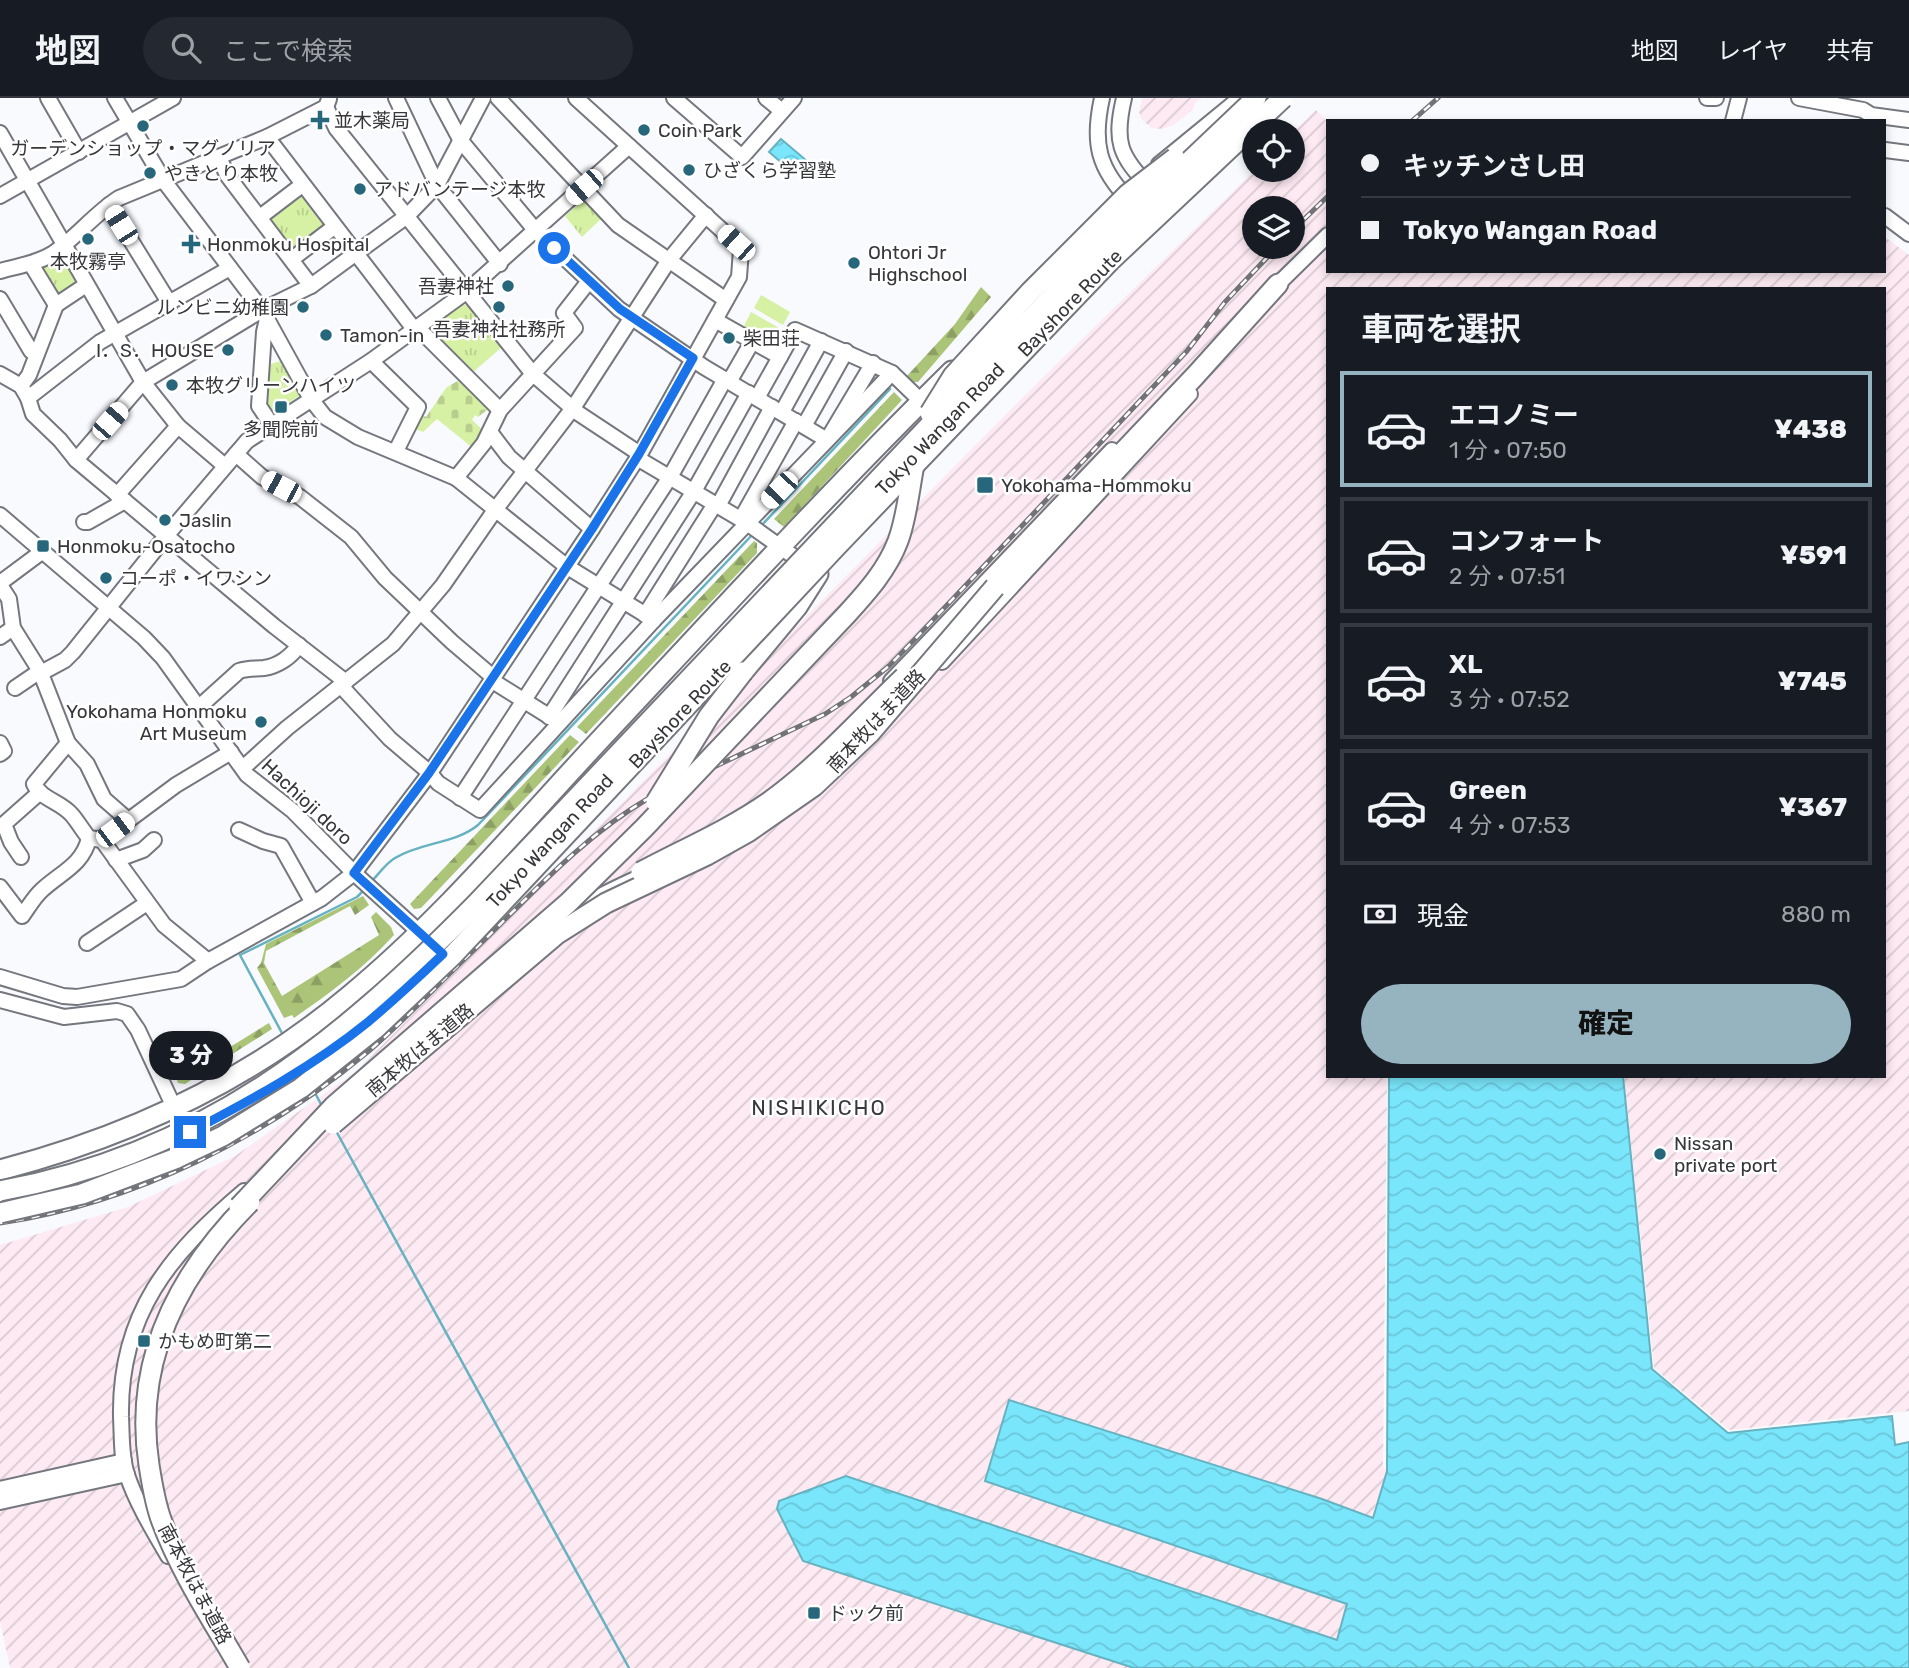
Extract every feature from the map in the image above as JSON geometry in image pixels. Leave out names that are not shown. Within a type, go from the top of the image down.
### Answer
[{"type":"highway","name":"Tokyo Wangan Road","points":[[0,1170],[71,1150],[144,1122],[238,1075],[311,1027],[358,989],[420,932],[921,401],[1143,180],[1244,98]]},
{"type":"highway","name":"Bayshore Route","points":[[0,1191],[72,1174],[121,1158],[178,1134],[251,1095],[288,1071],[362,1013],[476,904],[1095,251],[1255,98]]},
{"type":"highway","points":[[239,1207],[304,1135],[348,1093],[568,903],[644,828],[847,614],[876,581],[893,553],[904,524],[921,435],[935,404],[953,376],[1030,292],[1128,194],[1255,98]]},
{"type":"highway","name":"Tokyo Wangan Road","points":[[0,1204],[62,1187],[123,1164],[186,1133],[252,1099],[334,1047],[366,1023],[443,954],[808,566],[1144,215],[1198,164],[1285,98]]},
{"type":"highway","name":"Bayshore Route","points":[[0,1211],[82,1194],[177,1158],[262,1113],[337,1061],[404,1003],[453,955],[836,547],[1110,261],[1285,98]]},
{"type":"highway","name":"南本牧はま道路","points":[[237,1668],[179,1568],[157,1520],[145,1465],[142,1420],[147,1369],[168,1307],[191,1265],[239,1207],[333,1119],[571,917],[633,876],[747,816],[804,775],[995,587],[1139,437],[1278,284]]},
{"type":"highway","points":[[452,1023],[563,910],[630,836],[657,800],[714,709],[797,607],[836,547]]},
{"type":"highway","name":"南本牧はま道路","points":[[237,1668],[173,1548],[157,1507],[147,1456],[145,1420],[151,1370],[159,1339],[186,1281],[208,1249],[242,1209],[316,1138],[533,953],[606,903],[725,845],[794,802],[870,733],[995,587]]},
{"type":"street","points":[[48,98],[79,152]]},
{"type":"street","points":[[115,98],[164,181],[265,314],[311,399],[325,417],[358,437],[456,478],[566,566],[650,617]]},
{"type":"street","points":[[0,196],[173,98]]},
{"type":"street","points":[[396,98],[437,185],[500,264]]},
{"type":"street","points":[[438,98],[461,141],[536,232],[589,281],[632,318],[727,381],[827,440]]},
{"type":"street","points":[[76,460],[143,382],[311,286],[407,216],[437,185],[483,98]]},
{"type":"street","points":[[498,98],[618,225],[726,300]]},
{"type":"street","points":[[0,977],[63,996],[77,997],[173,981],[189,975],[208,961],[313,903],[363,881],[429,773],[638,456],[739,277],[741,250],[736,243],[576,98]]},
{"type":"street","points":[[674,98],[743,157],[794,98]]},
{"type":"street","points":[[766,98],[782,111]]},
{"type":"street","points":[[1102,98],[1096,128],[1099,154],[1113,182],[1144,215]]},
{"type":"street","points":[[1124,98],[1120,114],[1119,142],[1124,155],[1161,198]]},
{"type":"street","points":[[1707,98],[1716,98]]},
{"type":"street","points":[[1734,119],[1739,98]]},
{"type":"street","points":[[1799,98],[1862,109],[1871,115],[1909,120]]},
{"type":"street","points":[[0,271],[31,264],[50,255],[118,198],[267,137],[328,103],[336,128],[533,374],[573,408],[638,456],[744,521],[808,566]]},
{"type":"street","points":[[0,133],[143,382],[178,425],[225,466]]},
{"type":"street","points":[[267,137],[334,228],[416,328],[500,410]]},
{"type":"street","points":[[15,688],[65,660],[247,441],[370,362],[466,292],[629,146]]},
{"type":"street","points":[[1886,150],[1909,153]]},
{"type":"street","points":[[219,157],[227,175],[311,286]]},
{"type":"street","points":[[260,217],[302,185]]},
{"type":"street","points":[[109,205],[170,304]]},
{"type":"street","points":[[243,768],[287,728],[393,644],[443,585],[495,510],[573,408],[669,260],[706,215]]},
{"type":"street","points":[[1886,217],[1909,234]]},
{"type":"street","points":[[292,259],[334,228]]},
{"type":"street","name":"南本牧はま道路","points":[[1278,284],[1326,237]]},
{"type":"street","points":[[31,264],[56,305]]},
{"type":"street","points":[[24,392],[100,342],[230,268]]},
{"type":"street","points":[[456,478],[490,432],[500,410],[575,328],[564,313],[589,281]]},
{"type":"street","points":[[229,1668],[148,1520],[125,1468],[121,1402],[131,1339],[142,1310],[174,1258],[196,1235],[583,904],[602,893],[779,818],[811,795],[859,750],[1157,432],[1218,361],[1278,284]]},
{"type":"street","points":[[755,826],[969,597],[1190,370],[1278,284]]},
{"type":"street","points":[[24,392],[56,305],[86,285]]},
{"type":"street","points":[[0,299],[31,351],[36,354]]},
{"type":"street","points":[[265,314],[259,406],[271,424]]},
{"type":"street","points":[[715,320],[780,357]]},
{"type":"street","points":[[554,720],[622,601],[796,330],[892,373],[921,401]]},
{"type":"street","points":[[650,617],[821,341]]},
{"type":"street","points":[[460,798],[599,588],[752,342]]},
{"type":"street","points":[[744,521],[846,351]]},
{"type":"street","points":[[370,362],[418,407],[396,451]]},
{"type":"street","points":[[827,440],[873,363]]},
{"type":"street","points":[[0,374],[24,392],[33,414],[76,460],[343,684],[390,738],[438,783],[480,810],[554,720],[650,617],[892,373]]},
{"type":"street","points":[[84,522],[88,522],[121,498],[178,425]]},
{"type":"street","points":[[490,432],[509,457],[592,529]]},
{"type":"street","points":[[236,454],[262,477],[300,496],[351,537],[385,578],[492,679],[554,720]]},
{"type":"street","name":"Hachioji doro","points":[[0,515],[155,649],[247,775],[293,811],[363,881],[443,954]]},
{"type":"street","points":[[43,551],[0,586],[9,599],[13,628],[40,672],[68,743],[87,764],[104,799],[128,820]]},
{"type":"street","points":[[0,637],[13,628]]},
{"type":"street","points":[[198,708],[239,671],[246,668],[266,668],[278,663],[289,657],[299,645]]},
{"type":"street","points":[[68,743],[34,784],[39,793],[54,800],[73,815],[116,860],[164,925],[208,961]]},
{"type":"street","points":[[0,887],[22,916],[41,890],[67,873],[95,839],[231,752]]},
{"type":"street","points":[[21,857],[2,822],[39,793]]},
{"type":"street","points":[[239,830],[281,846],[313,903]]},
{"type":"street","points":[[116,860],[143,850],[154,840]]},
{"type":"street","points":[[87,943],[147,903]]},
{"type":"street","points":[[0,1000],[64,1017],[117,1011],[124,1013],[138,1030],[186,1133]]},
{"type":"street","points":[[0,1211],[62,1187]]},
{"type":"street","points":[[0,1489],[125,1468]]},
{"type":"street","points":[[0,1502],[125,1468]]},
{"type":"shaded area","points":[[1142,98],[1202,98],[1195,103],[1193,110],[1173,125],[1162,129],[1152,128],[1142,120],[1139,112]]},
{"type":"shaded area","points":[[1316,110],[1326,120],[1326,273],[1886,273],[1886,238],[1909,255],[1909,1411],[1729,1430],[1654,1368],[1624,1078],[1886,1078],[1886,287],[1326,287],[1326,1078],[1387,1078],[1383,1467],[1387,1471],[1343,1602],[1348,1604],[1337,1640],[1312,1668],[10,1668],[0,1621],[0,1245],[128,1207],[235,1156],[357,1071],[1023,397],[1243,182],[1305,182],[1305,121]]},
{"type":"green space","points":[[302,190],[329,224],[294,252],[265,217]]},
{"type":"green space","points":[[586,197],[604,216],[582,237],[565,216]]},
{"type":"green space","points":[[64,250],[83,284],[56,301],[35,265]]},
{"type":"green space","points":[[981,287],[991,297],[918,382],[910,382],[906,377],[955,324]]},
{"type":"green space","points":[[761,295],[790,312],[783,325],[754,308]]},
{"type":"green space","points":[[462,304],[470,306],[502,347],[471,374],[428,329]]},
{"type":"green space","points":[[751,312],[781,329],[773,342],[744,326]]},
{"type":"green space","points":[[285,360],[304,393],[271,414],[262,401],[263,366]]},
{"type":"green space","points":[[462,378],[495,410],[492,415],[487,410],[478,417],[475,415],[472,420],[486,433],[474,449],[437,419],[423,432],[413,428],[420,414],[426,417],[446,388]]},
{"type":"green space","points":[[894,392],[902,400],[784,527],[774,519]]},
{"type":"green space","points":[[754,541],[757,543],[757,553],[586,734],[577,727]]},
{"type":"green space","points":[[570,735],[579,742],[421,908],[414,909],[410,904]]},
{"type":"green space","points":[[363,896],[369,905],[355,915],[350,906],[266,951],[264,963],[282,996],[379,935],[371,917],[376,912],[391,927],[394,935],[334,989],[294,1018],[292,1015],[284,1018],[257,968],[266,944]]},
{"type":"green space","points":[[269,1023],[272,1029],[185,1084],[178,1083],[177,1080]]},
{"type":"water","points":[[781,139],[807,161],[795,174],[769,152]]},
{"type":"water","points":[[1389,1078],[1623,1078],[1652,1369],[1728,1433],[1892,1416],[1895,1445],[1909,1442],[1909,1668],[1134,1668],[803,1561],[777,1509],[779,1501],[846,1476],[1337,1640],[1347,1604],[985,1481],[1009,1400],[1322,1499],[1373,1518],[1387,1471]]},
{"type":"waterway","points":[[760,527],[890,389]]},
{"type":"waterway","points":[[371,882],[395,858],[459,836],[478,825],[753,534]]},
{"type":"waterway","points":[[283,1035],[240,955],[357,897],[364,890]]},
{"type":"waterway","points":[[313,1089],[323,1108]]},
{"type":"waterway","points":[[335,1129],[629,1668]]},
{"type":"railway","points":[[1414,119],[1438,98]]},
{"type":"railway","points":[[1305,218],[1326,198]]},
{"type":"railway","points":[[0,1223],[100,1200],[149,1182],[197,1162],[287,1111],[370,1050],[557,869],[624,814],[649,798],[825,714],[851,697],[889,666],[915,639],[1187,351],[1225,302],[1266,259]]},
{"type":"place","name":"並木薬局","points":[[320,120]]},
{"type":"place","name":"ガーデンショップ・マグノリア","points":[[143,126]]},
{"type":"place","name":"Coin Park","points":[[644,130]]},
{"type":"place","name":"ひざくら学習塾","points":[[689,170]]},
{"type":"place","name":"やきとり本牧","points":[[150,173]]},
{"type":"place","name":"アドバンテージ本牧","points":[[360,189]]},
{"type":"place","name":"本牧霧亭","points":[[88,239]]},
{"type":"place","name":"Honmoku Hospital","points":[[191,244]]},
{"type":"place","name":"Ohtori Jr Highschool","points":[[854,263]]},
{"type":"place","name":"吾妻神社","points":[[508,286]]},
{"type":"place","name":"ルンビニ幼稚園","points":[[303,307]]},
{"type":"place","name":"吾妻神社社務所","points":[[499,307]]},
{"type":"place","name":"Tamon-in","points":[[326,335]]},
{"type":"place","name":"柴田荘","points":[[729,338]]},
{"type":"place","name":"I．S．HOUSE","points":[[228,350]]},
{"type":"place","name":"本牧グリーンハイツ","points":[[172,385]]},
{"type":"place","name":"多聞院前","points":[[281,407]]},
{"type":"place","name":"Yokohama-Hommoku","points":[[985,485]]},
{"type":"place","name":"Jaslin","points":[[165,520]]},
{"type":"place","name":"Honmoku-Osatocho","points":[[43,546]]},
{"type":"place","name":"コーポ・イワシン","points":[[106,578]]},
{"type":"place","name":"Yokohama Honmoku Art Museum","points":[[261,722]]},
{"type":"place","name":"Nissan private port","points":[[1660,1154]]},
{"type":"place","name":"かもめ町第二","points":[[144,1341]]},
{"type":"place","name":"ドック前","points":[[814,1613]]},
{"type":"district","name":"NISHIKICHO","points":[[819,1107]]},
{"type":"route","points":[[190,1132],[252,1099],[334,1047],[366,1023],[443,954],[354,873],[429,773],[592,529],[639,454],[693,358],[620,309],[554,248]]}]
